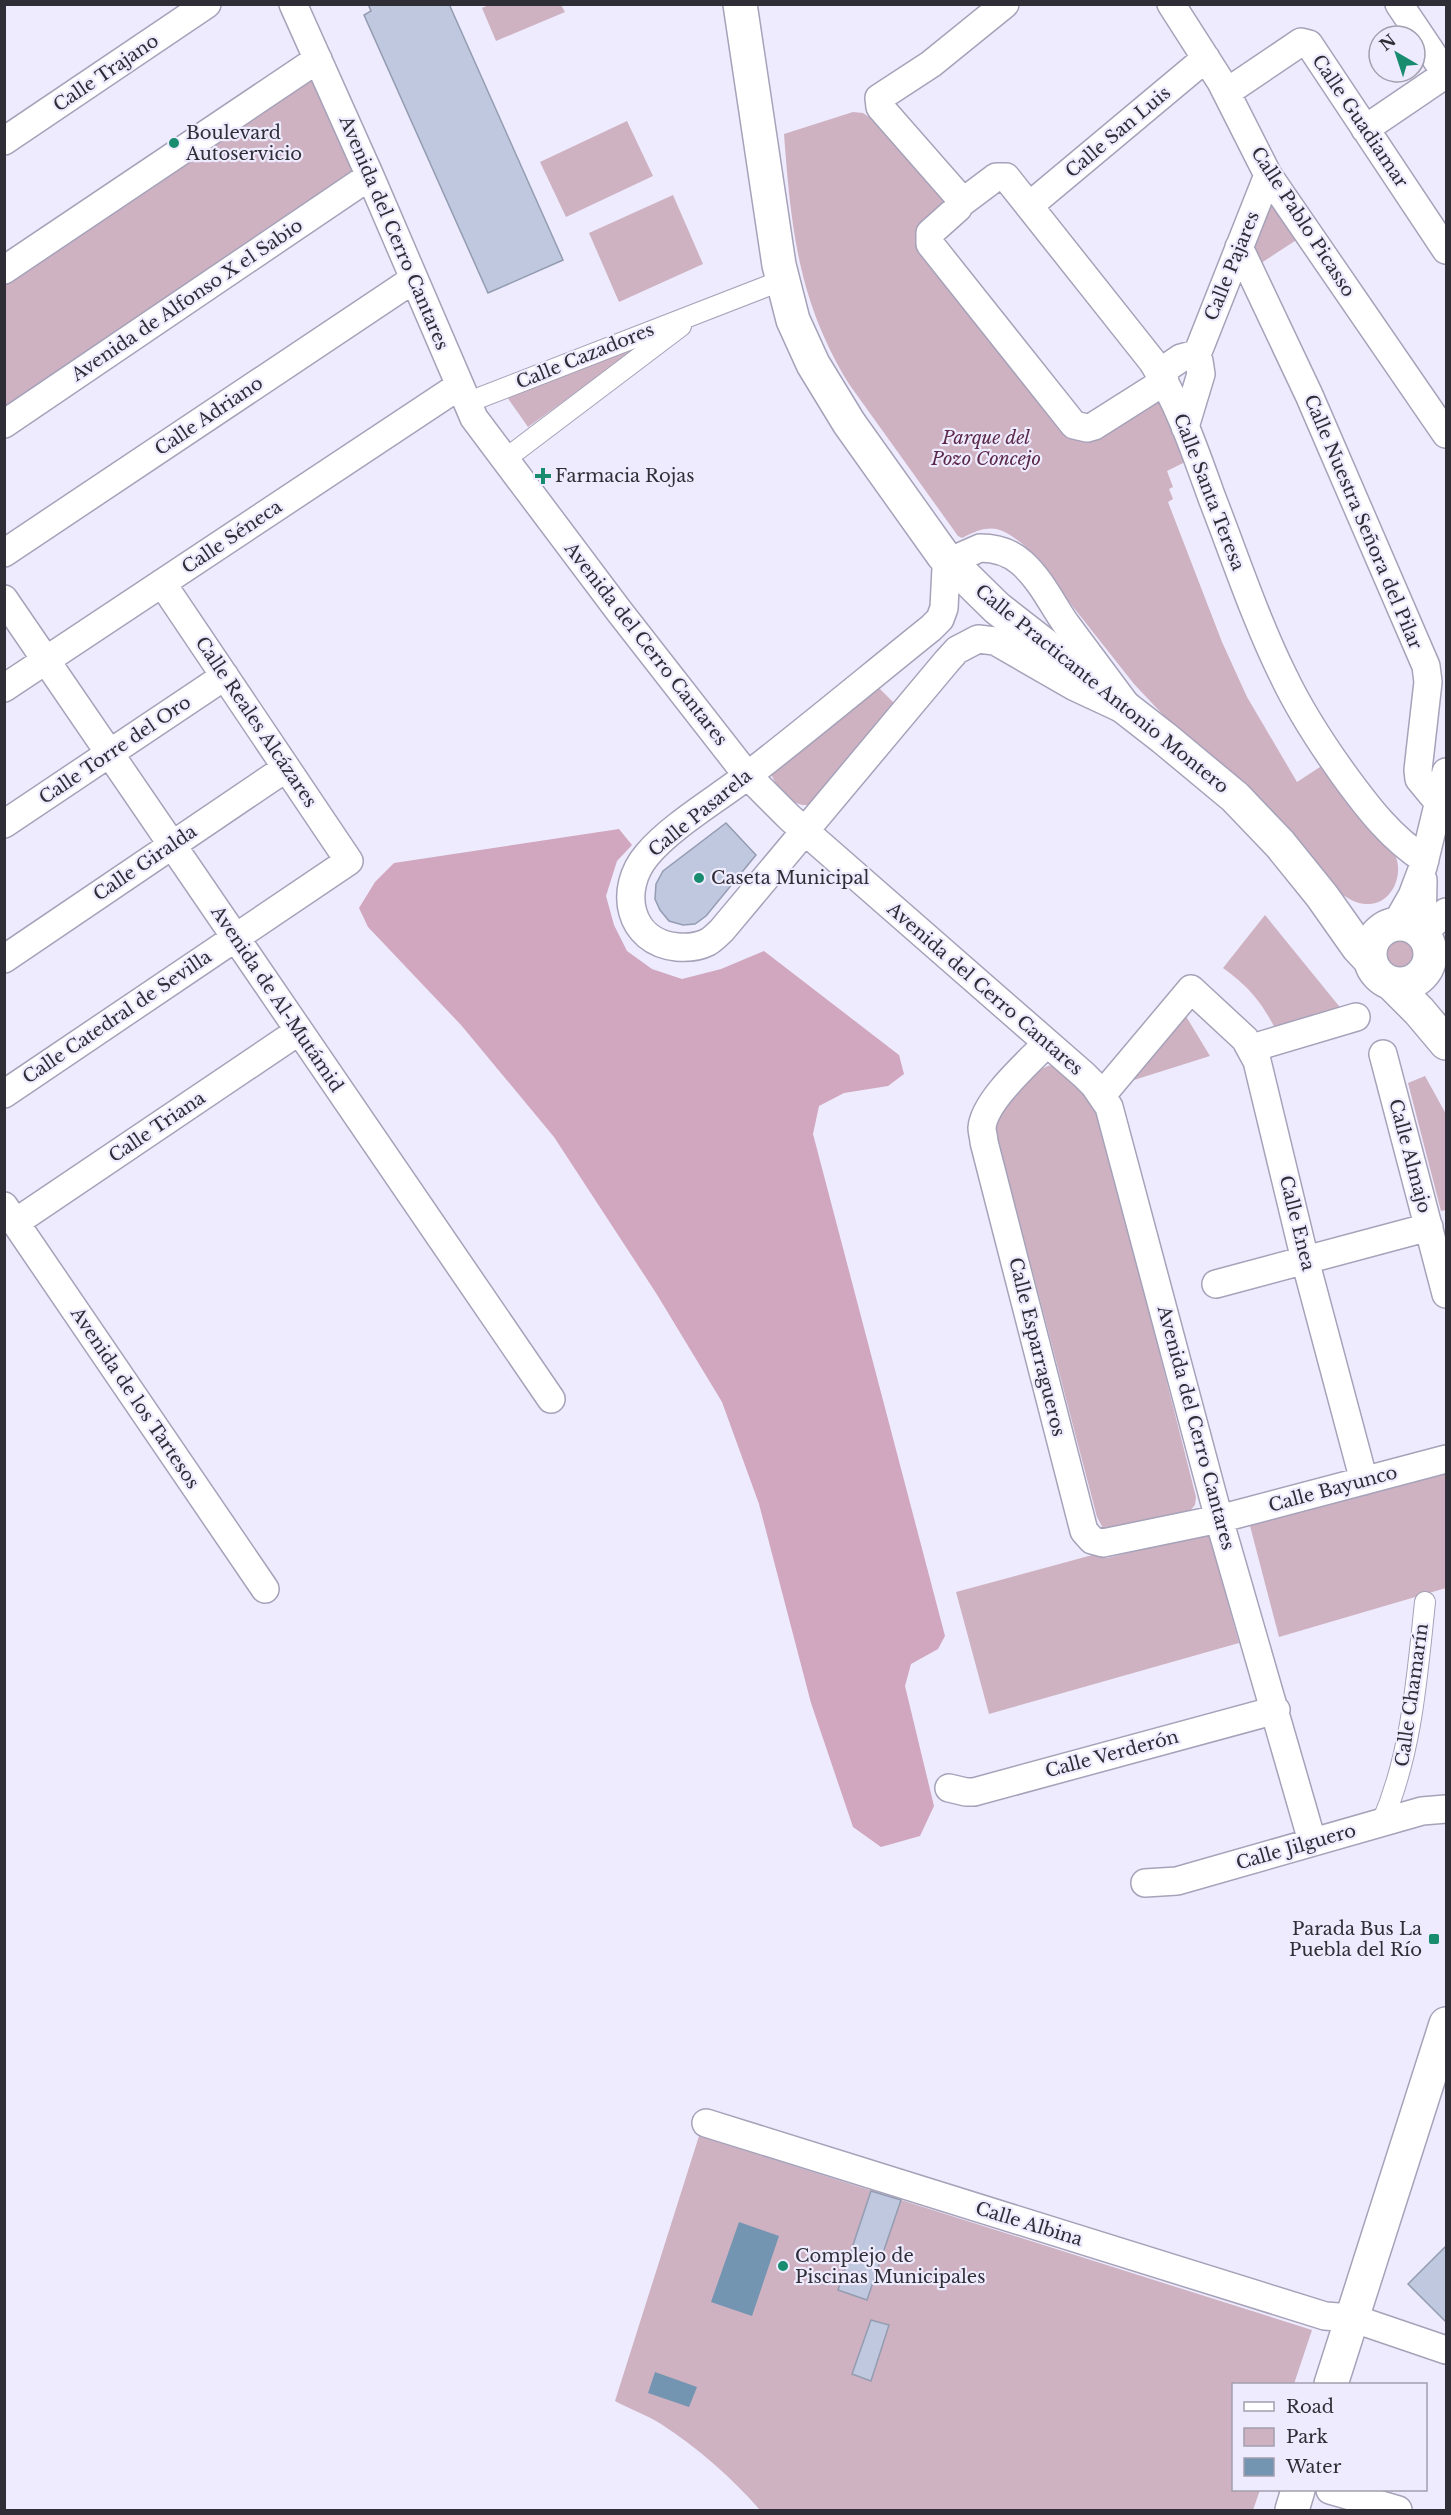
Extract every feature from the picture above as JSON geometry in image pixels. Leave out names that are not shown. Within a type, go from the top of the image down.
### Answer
[{"type":"main road","name":"Calle Practicante Antonio Montero","points":[[740,4],[783,280],[793,320],[813,364],[849,423],[914,518],[948,578],[997,608],[1211,775],[1256,817],[1322,896],[1358,947],[1446,1043]]},
{"type":"main road","name":"Calle Practicante Antonio Montero","points":[[1322,896],[1350,917],[1409,936]]},
{"type":"main road","points":[[1409,936],[1420,977],[1411,982],[1381,972],[1373,941],[1409,936]]},
{"type":"main road","points":[[1409,936],[1446,1022]]},
{"type":"main road","points":[[1332,2383],[1446,2024]]},
{"type":"main road","points":[[1292,2511],[1298,2491]]},
{"type":"street","name":"Calle Trajano","points":[[4,141],[207,4]]},
{"type":"street","name":"Avenida del Cerro Cantares","points":[[293,4],[370,176],[463,394],[481,429],[747,775],[805,831],[1095,1085],[1102,1095],[1112,1114],[1220,1519],[1312,1841]]},
{"type":"street","points":[[1005,4],[931,64],[883,93],[878,101],[883,111],[956,192],[960,204],[930,233],[930,244],[1074,425],[1087,428],[1094,426],[1162,377],[1181,358],[1192,355],[1196,357]]},
{"type":"street","name":"Calle Pablo Picasso","points":[[1171,4],[1227,92],[1268,175],[1446,434]]},
{"type":"street","points":[[1365,129],[1445,71],[1399,4]]},
{"type":"street","name":"Calle Guadiamar","points":[[1227,92],[1305,41],[1446,250]]},
{"type":"street","name":"Calle San Luis","points":[[1029,206],[1206,58]]},
{"type":"street","points":[[4,270],[318,59]]},
{"type":"street","name":"Calle Pajares","points":[[1185,427],[1202,368],[1196,357],[1268,175]]},
{"type":"street","name":"Avenida de Alfonso X el Sabio","points":[[4,424],[370,176]]},
{"type":"street","name":"Calle Santa Teresa","points":[[960,204],[999,176],[1009,181],[1162,377],[1185,427],[1272,651],[1299,706],[1326,750],[1372,813],[1424,863]]},
{"type":"street","name":"Calle Nuestra Señora del Pilar","points":[[1239,247],[1309,395],[1426,666],[1428,682],[1418,770],[1419,779],[1443,787]]},
{"type":"street","name":"Calle Adriano","points":[[4,553],[414,279]]},
{"type":"street","name":"Calle Cazadores","points":[[463,394],[783,280]]},
{"type":"street","name":"Calle Cazadores","points":[[504,460],[704,309]]},
{"type":"street","name":"Calle Séneca","points":[[4,688],[162,583],[463,394]]},
{"type":"street","points":[[948,578],[980,548],[994,548],[1008,553],[1023,563],[1133,714]]},
{"type":"street","name":"Calle Pasarela","points":[[948,578],[944,608],[940,619],[931,628],[747,775],[661,840],[636,869],[630,886],[631,904],[637,923],[649,938],[669,946],[688,948],[708,942],[737,913],[947,661],[967,643],[978,639],[995,641],[1075,687],[1133,714]]},
{"type":"street","name":"Calle Reales Alcázares","points":[[162,583],[349,861]]},
{"type":"street","name":"Avenida de Al-Mutámid","points":[[4,598],[551,1399]]},
{"type":"street","name":"Calle Torre del Oro","points":[[4,824],[225,676]]},
{"type":"street","name":"Calle Giralda","points":[[4,959],[286,768]]},
{"type":"street","points":[[1409,936],[1443,787]]},
{"type":"street","name":"Calle Catedral de Sevilla","points":[[4,1094],[234,936],[349,861]]},
{"type":"street","points":[[1409,936],[1446,912]]},
{"type":"street","name":"Calle Enea","points":[[1102,1095],[1191,989],[1252,1048],[1364,1481]]},
{"type":"street","points":[[1252,1048],[1356,1017]]},
{"type":"street","name":"Calle Triana","points":[[10,1214],[299,1031]]},
{"type":"street","name":"Calle Esparragueros","points":[[1046,1044],[996,1099],[987,1113],[982,1128],[1084,1531],[1092,1540],[1103,1543],[1220,1519]]},
{"type":"street","name":"Calle Almajo","points":[[1383,1054],[1446,1294]]},
{"type":"street","name":"Avenida de los Tartesos","points":[[10,1214],[265,1589]]},
{"type":"street","points":[[1216,1284],[1429,1227]]},
{"type":"street","name":"Calle Bayunco","points":[[1220,1519],[1446,1459]]},
{"type":"street","name":"Calle Chamarín","points":[[1382,1822],[1406,1752],[1417,1680],[1425,1602]]},
{"type":"street","name":"Calle Verderón","points":[[949,1788],[974,1792],[1276,1710]]},
{"type":"street","name":"Calle Jilguero","points":[[1145,1883],[1177,1881],[1382,1822],[1440,1810]]},
{"type":"street","name":"Calle Albina","points":[[706,2123],[1324,2316],[1352,2318],[1446,2350]]},
{"type":"street","points":[[1333,2491],[1398,2511]]},
{"type":"green space","points":[[491,4],[561,5],[565,12],[496,41],[482,8]]},
{"type":"green space","points":[[313,77],[354,173],[5,410],[5,283]]},
{"type":"green space","name":"Parque del Pozo Concejo","points":[[853,112],[863,113],[877,122],[947,201],[919,226],[1066,429],[1157,401],[1165,407],[1185,462],[1167,471],[1173,487],[1169,489],[1173,499],[1168,502],[1222,642],[1247,697],[1297,782],[1323,765],[1396,857],[1397,880],[1384,899],[1365,904],[1353,901],[1338,892],[1245,789],[1166,718],[1134,684],[1025,546],[1009,534],[995,529],[981,530],[962,538],[958,536],[849,384],[818,323],[800,263],[790,201],[784,134]]},
{"type":"green space","points":[[627,121],[653,176],[566,217],[540,162]]},
{"type":"green space","points":[[673,195],[703,264],[619,302],[589,233]]},
{"type":"green space","points":[[1270,200],[1301,237],[1255,267],[1250,251]]},
{"type":"green space","points":[[643,344],[528,427],[507,397]]},
{"type":"green space","points":[[876,685],[896,705],[814,804],[799,804],[786,797],[770,771]]},
{"type":"green space","points":[[1265,915],[1343,1011],[1275,1028],[1253,995],[1223,968]]},
{"type":"green space","points":[[1401,936],[1414,942],[1420,955],[1414,968],[1401,974],[1388,968],[1382,955],[1388,942]]},
{"type":"green space","points":[[1181,1008],[1210,1056],[1134,1080],[1130,1071]]},
{"type":"green space","points":[[1052,1065],[1065,1071],[1097,1106],[1196,1497],[1195,1505],[1189,1512],[1105,1532],[1097,1517],[996,1132],[998,1118],[1006,1103],[1037,1072]]},
{"type":"green space","points":[[1425,1076],[1446,1114],[1446,1210],[1441,1211],[1408,1083]]},
{"type":"green space","points":[[1446,1474],[1446,1588],[1279,1637],[1249,1522]]},
{"type":"green space","points":[[1209,1533],[1239,1643],[989,1714],[956,1592],[1096,1554],[1107,1558]]},
{"type":"green space","points":[[699,2136],[1312,2330],[1294,2383],[1232,2383],[1232,2491],[1260,2491],[1253,2510],[760,2510],[726,2475],[675,2433],[615,2401]]},
{"type":"shaded area","points":[[619,829],[632,845],[617,861],[606,896],[614,925],[627,951],[652,969],[682,979],[721,969],[764,951],[899,1055],[904,1074],[888,1086],[844,1093],[819,1106],[813,1134],[945,1636],[938,1649],[911,1664],[905,1686],[934,1806],[920,1836],[881,1847],[853,1827],[811,1703],[759,1504],[722,1402],[656,1293],[554,1137],[461,1025],[368,927],[359,908],[375,882],[394,863]]},
{"type":"water","points":[[739,2222],[779,2236],[752,2316],[711,2302]]},
{"type":"water","points":[[655,2372],[697,2387],[689,2407],[648,2393]]},
{"type":"building","points":[[368,4],[449,4],[563,260],[488,293],[364,15],[371,11]]},
{"type":"building","name":"Caseta Municipal","points":[[726,823],[756,855],[706,916],[695,924],[683,925],[669,921],[655,899],[656,884],[663,871]]},
{"type":"building","points":[[871,2191],[901,2200],[867,2300],[838,2290]]},
{"type":"building","points":[[1446,2246],[1446,2322],[1408,2284]]},
{"type":"building","points":[[871,2320],[889,2325],[871,2381],[852,2374]]},
{"type":"place","name":"Boulevard Autoservicio","points":[[174,143]]},
{"type":"place","name":"Farmacia Rojas","points":[[543,476]]},
{"type":"place","name":"Caseta Municipal","points":[[699,878]]},
{"type":"place","name":"Parada Bus La Puebla del Río","points":[[1434,1939]]},
{"type":"place","name":"Complejo de Piscinas Municipales","points":[[783,2266]]}]
